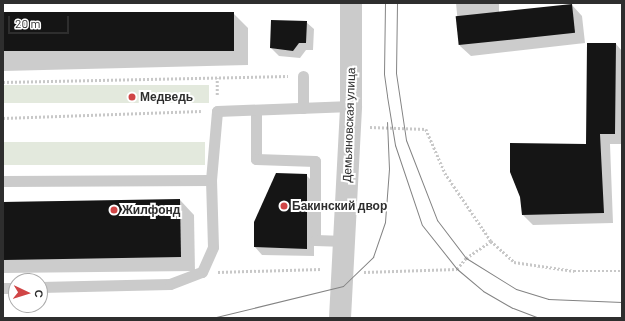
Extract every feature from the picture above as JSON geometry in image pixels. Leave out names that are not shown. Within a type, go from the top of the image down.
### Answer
[{"type":"street","name":"Демьяновская улица","points":[[340,318],[350,116],[351,3]]},
{"type":"lane","points":[[303,76],[304,108]]},
{"type":"lane","points":[[48,287],[170,284],[202,272],[213,247],[211,180],[217,111],[304,108],[350,116]]},
{"type":"lane","points":[[256,110],[256,160],[316,161],[315,240],[345,241]]},
{"type":"lane","points":[[3,181],[211,180]]},
{"type":"path","points":[[3,82],[303,76]]},
{"type":"path","points":[[3,118],[217,111],[217,78]]},
{"type":"path","points":[[350,116],[426,129],[445,173],[491,242],[514,262],[574,271],[622,271]]},
{"type":"shaded area","points":[[3,85],[209,85],[209,103],[3,103]]},
{"type":"shaded area","points":[[3,142],[205,142],[205,165],[3,165]]},
{"type":"building","points":[[572,4],[575,33],[459,45],[456,16]]},
{"type":"building","points":[[3,12],[234,12],[234,51],[3,51]]},
{"type":"building","points":[[271,20],[307,21],[306,43],[299,43],[293,51],[270,48]]},
{"type":"building","points":[[587,43],[616,43],[615,134],[600,134],[604,213],[522,215],[520,197],[510,172],[510,143],[586,144]]},
{"type":"building","name":"Бакинский двор","points":[[276,173],[307,174],[307,249],[254,247],[254,222]]},
{"type":"building","points":[[180,199],[181,257],[4,260],[3,202]]},
{"type":"tram line","points":[[385,3],[384,74],[395,145],[422,225],[457,269],[483,291],[513,308],[539,318]]},
{"type":"tram line","points":[[397,3],[396,73],[406,140],[437,220],[466,258],[516,289],[548,299],[622,302]]},
{"type":"tram line","points":[[212,318],[343,286],[373,257],[385,222],[389,169],[387,122]]},
{"type":"place","name":"Медведь","points":[[132,97]]},
{"type":"place","name":"Бакинский двор","points":[[284,206]]},
{"type":"place","name":"Жилфонд","points":[[114,210]]}]
